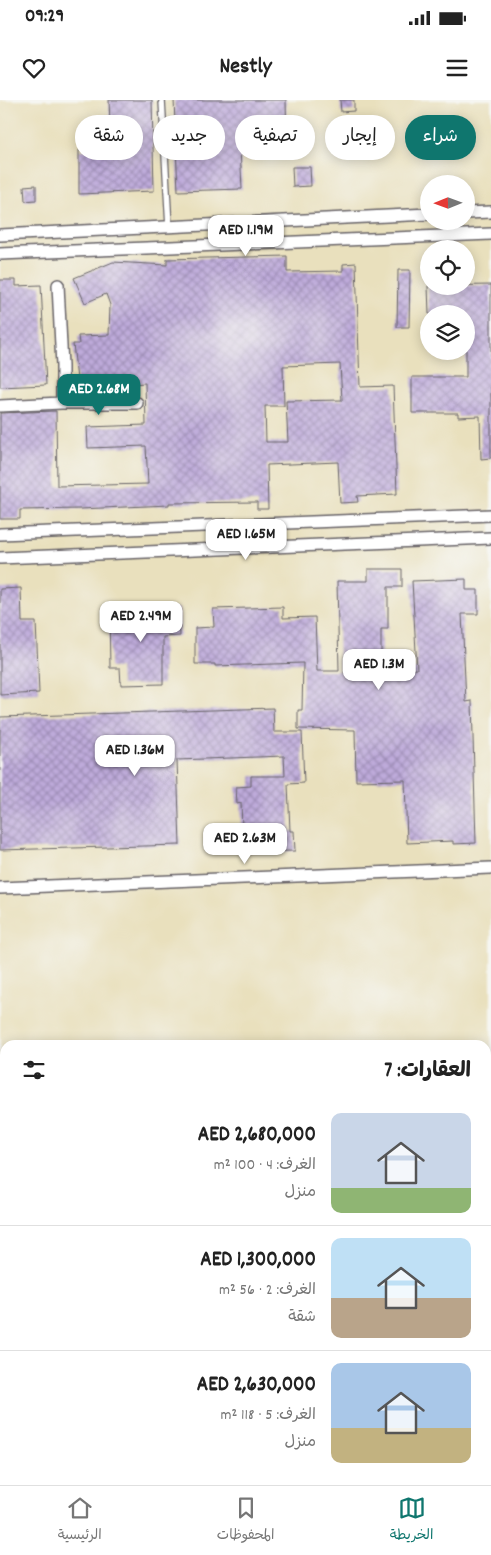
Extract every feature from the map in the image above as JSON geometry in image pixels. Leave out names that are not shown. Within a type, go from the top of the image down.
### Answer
[{"type":"street","points":[[475,213],[491,212]]},
{"type":"street","points":[[0,236],[420,214]]},
{"type":"street","points":[[0,254],[491,234]]},
{"type":"street","points":[[58,285],[62,366],[61,403]]},
{"type":"street","points":[[0,406],[61,403],[137,403]]},
{"type":"street","points":[[0,534],[491,515]]},
{"type":"street","points":[[0,558],[491,538]]},
{"type":"street","points":[[0,888],[491,868]]},
{"type":"lane","points":[[162,100],[169,227]]},
{"type":"building","points":[[109,100],[152,100],[154,191],[79,194],[79,160],[143,160],[143,115],[110,115]]},
{"type":"building","points":[[174,100],[286,100],[286,115],[235,115],[235,160],[241,160],[242,189],[178,191],[177,160],[225,160],[225,115],[175,115]]},
{"type":"building","points":[[340,100],[354,100],[354,111],[341,112]]},
{"type":"building","points":[[292,167],[310,167],[311,186],[293,187]]},
{"type":"building","points":[[36,185],[36,200],[25,201],[24,186]]},
{"type":"building","points":[[287,256],[287,272],[343,271],[343,264],[356,263],[360,387],[393,386],[397,494],[357,496],[358,502],[340,503],[338,462],[267,465],[268,509],[257,509],[257,502],[169,503],[169,505],[20,510],[20,519],[0,519],[0,413],[56,411],[57,486],[148,484],[146,446],[88,448],[87,427],[146,425],[145,383],[78,388],[73,344],[79,344],[78,336],[109,335],[110,305],[106,294],[85,303],[74,278],[113,262],[167,265],[167,259]],"holes":[[[340,364],[342,400],[286,401],[288,442],[266,442],[265,406],[284,406],[283,366]]]},
{"type":"building","points":[[398,270],[410,270],[409,327],[397,327]]},
{"type":"building","points":[[0,280],[16,280],[16,286],[41,285],[46,385],[0,387]]},
{"type":"building","points":[[475,285],[491,285],[491,458],[481,459],[480,416],[458,417],[458,413],[412,413],[412,377],[466,377],[466,360],[475,360],[475,305],[429,305],[428,295],[475,295]]},
{"type":"building","points":[[368,569],[402,569],[402,587],[388,587],[388,629],[381,629],[381,671],[417,669],[412,581],[466,579],[466,590],[478,590],[478,614],[462,614],[466,702],[472,701],[476,843],[453,844],[453,841],[407,843],[405,780],[356,781],[355,730],[298,729],[298,710],[302,710],[303,663],[215,666],[215,664],[195,664],[195,628],[214,627],[213,609],[283,607],[283,618],[315,617],[317,671],[339,671],[337,581],[368,581]]},
{"type":"building","points":[[21,588],[22,622],[36,622],[39,693],[0,695],[0,589]]},
{"type":"building","points":[[179,608],[180,636],[163,637],[163,684],[121,685],[120,668],[110,668],[109,609]]},
{"type":"building","points":[[273,708],[274,732],[302,732],[304,783],[288,784],[290,831],[294,831],[295,851],[243,852],[241,803],[237,804],[236,787],[251,786],[251,776],[285,776],[284,756],[177,760],[180,845],[0,850],[0,717]]}]
